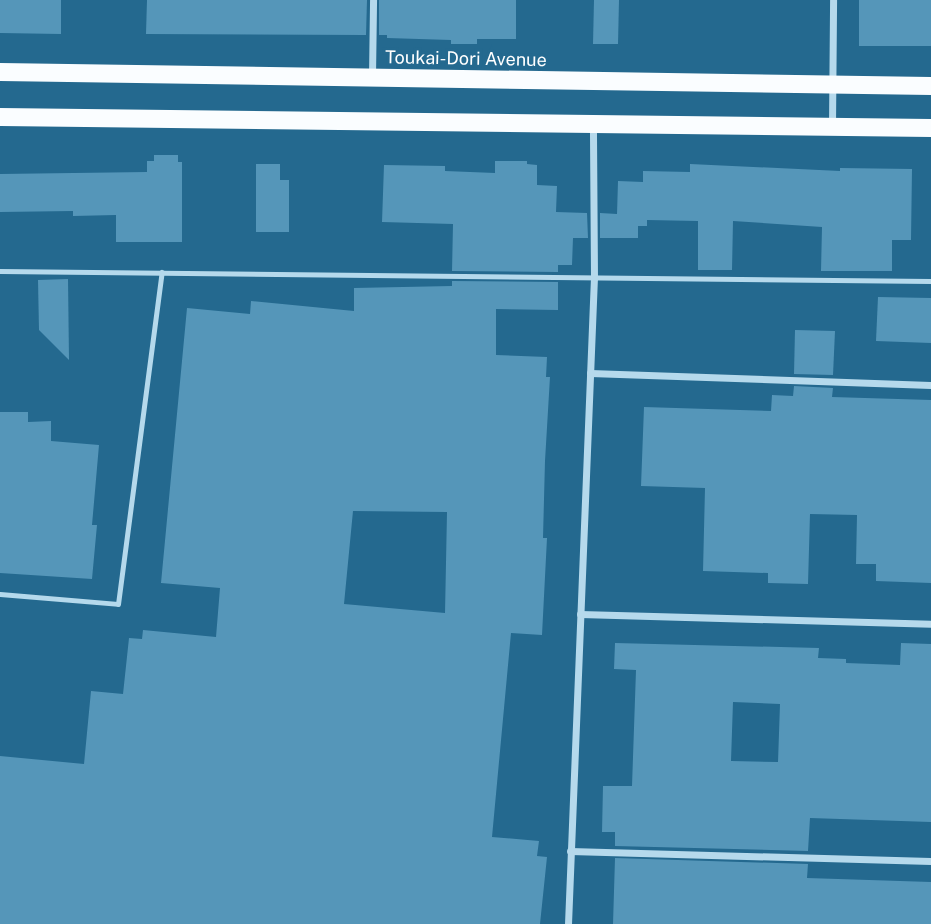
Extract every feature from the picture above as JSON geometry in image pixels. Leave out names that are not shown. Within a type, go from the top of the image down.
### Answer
[{"type":"main road","name":"Toukai-Dori Avenue","points":[[0,72],[931,86]]},
{"type":"main road","points":[[0,117],[931,128]]},
{"type":"street","points":[[372,79],[373,0]]},
{"type":"street","points":[[832,126],[833,0]]},
{"type":"street","points":[[568,924],[594,278],[593,125]]},
{"type":"street","points":[[590,373],[931,385]]},
{"type":"street","points":[[580,614],[931,624]]},
{"type":"street","points":[[570,851],[931,861]]},
{"type":"lane","points":[[0,271],[931,281]]},
{"type":"lane","points":[[0,594],[118,604],[162,272]]},
{"type":"building","points":[[0,0],[61,0],[61,34],[0,33]]},
{"type":"building","points":[[147,0],[367,0],[366,35],[146,34]]},
{"type":"building","points":[[379,0],[516,0],[516,39],[477,39],[477,44],[451,44],[451,40],[387,38],[387,35],[379,35]]},
{"type":"building","points":[[594,0],[619,0],[618,44],[593,44]]},
{"type":"building","points":[[859,0],[931,0],[931,46],[859,46]]},
{"type":"building","points":[[154,155],[178,155],[178,162],[182,162],[182,242],[116,242],[116,215],[73,216],[73,211],[0,212],[0,174],[147,172],[147,161],[154,161]]},
{"type":"building","points":[[495,161],[527,161],[527,164],[537,165],[537,185],[557,186],[556,212],[587,213],[588,238],[573,238],[572,265],[558,265],[558,272],[452,271],[453,224],[382,222],[384,165],[445,166],[445,171],[495,173]]},
{"type":"building","points":[[256,164],[280,164],[280,180],[289,180],[289,232],[256,232]]},
{"type":"building","points":[[690,164],[840,171],[840,168],[912,169],[911,240],[892,240],[892,271],[821,271],[822,227],[733,221],[732,270],[698,270],[698,221],[647,220],[647,226],[638,226],[638,238],[600,238],[600,213],[617,214],[618,181],[643,182],[643,171],[690,172]]},
{"type":"building","points":[[68,279],[69,360],[39,330],[38,280]]},
{"type":"building","points":[[452,281],[558,282],[558,310],[496,309],[496,355],[547,357],[546,377],[550,377],[545,461],[543,538],[547,538],[542,635],[511,633],[492,837],[539,841],[537,856],[547,857],[540,924],[0,924],[0,756],[84,764],[91,691],[123,694],[129,638],[142,639],[143,630],[216,637],[220,588],[161,583],[187,308],[250,314],[251,301],[354,311],[354,288],[452,286]],"holes":[[[353,511],[447,512],[445,613],[344,604]]]},
{"type":"building","points":[[878,297],[931,298],[931,343],[876,341]]},
{"type":"building","points":[[795,330],[835,331],[833,375],[794,374]]},
{"type":"building","points":[[794,386],[833,388],[832,397],[931,400],[931,583],[876,581],[876,564],[856,564],[857,515],[810,514],[808,584],[768,583],[768,573],[703,571],[705,488],[641,486],[644,407],[771,411],[772,395],[793,396]]},
{"type":"building","points":[[0,412],[28,412],[28,422],[51,421],[51,441],[99,445],[92,525],[97,525],[92,579],[0,573]]},
{"type":"building","points":[[615,643],[819,648],[818,658],[846,659],[846,663],[900,665],[901,643],[931,644],[931,822],[810,818],[808,851],[615,846],[615,832],[602,832],[603,786],[632,786],[636,670],[614,669]],"holes":[[[733,702],[780,704],[778,762],[731,761]]]},
{"type":"building","points":[[615,858],[808,864],[807,878],[931,882],[931,924],[613,924]]}]
